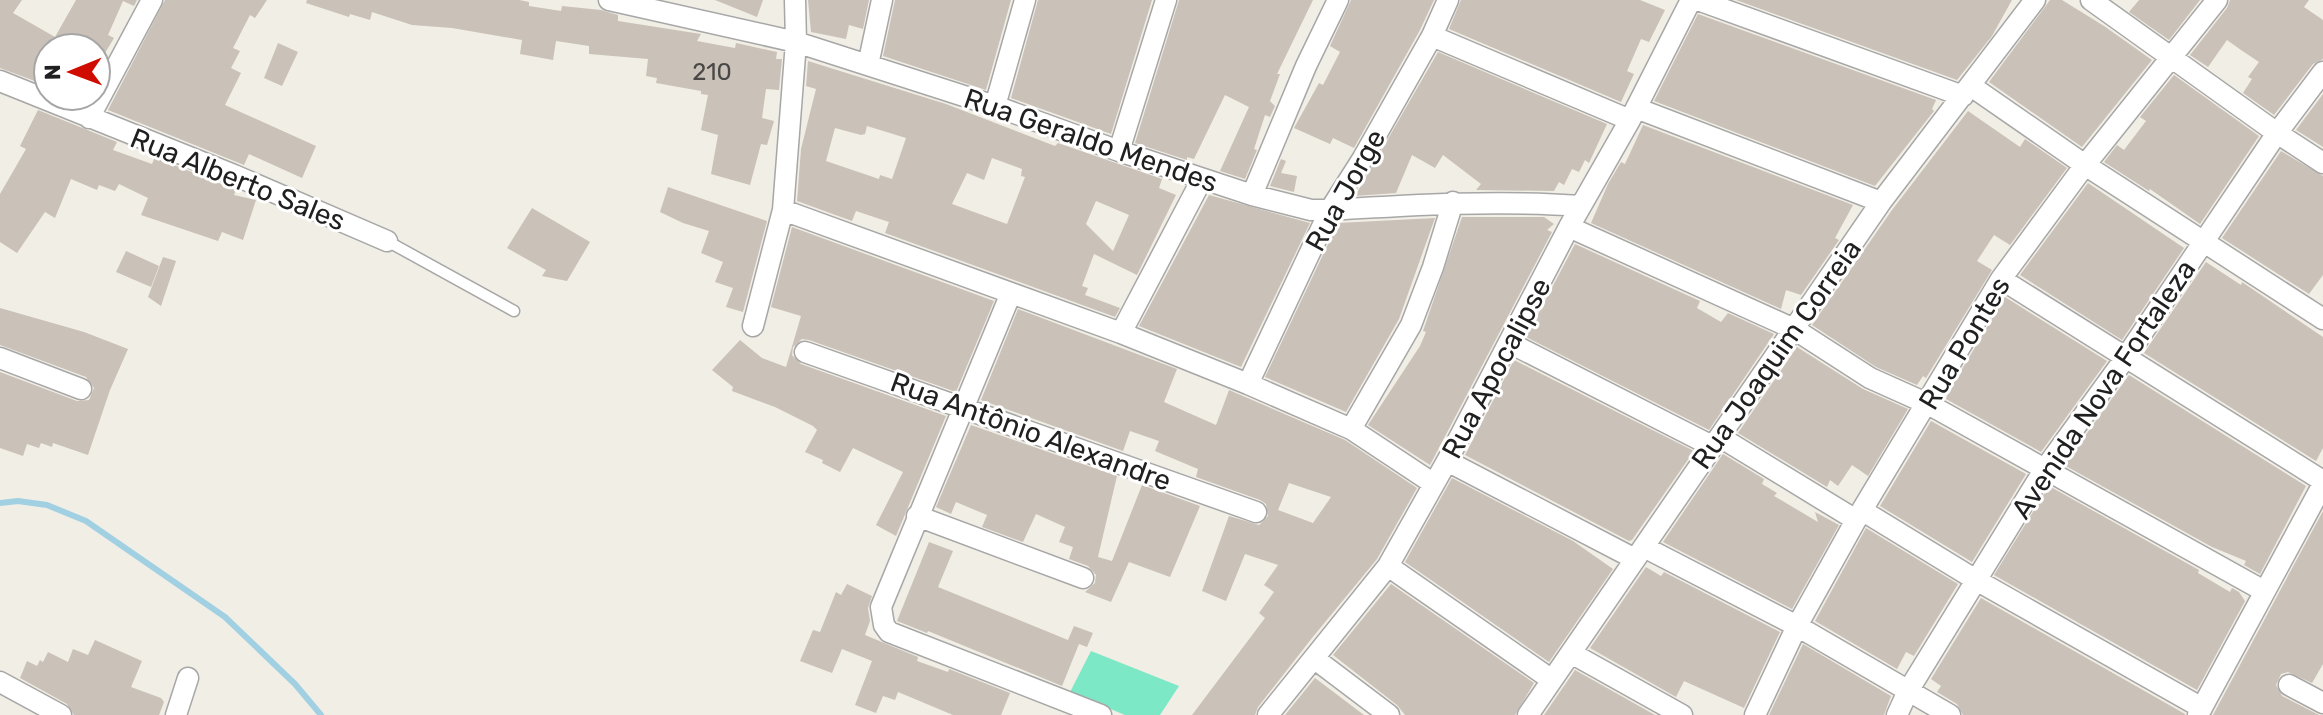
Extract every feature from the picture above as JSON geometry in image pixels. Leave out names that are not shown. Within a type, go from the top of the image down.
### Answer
[{"type":"street","points":[[89,118],[152,0]]},
{"type":"street","name":"Rua Geraldo Mendes","points":[[609,0],[796,42],[995,106],[1202,179],[1311,210],[1453,202],[1581,206]]},
{"type":"street","points":[[753,326],[783,210],[796,42],[795,0]]},
{"type":"street","points":[[868,65],[882,0]]},
{"type":"street","points":[[995,106],[1025,0]]},
{"type":"street","points":[[1119,151],[1166,0]]},
{"type":"street","points":[[1252,195],[1306,66],[1338,0]]},
{"type":"street","name":"Rua Jorge","points":[[1248,384],[1330,210],[1432,36],[1448,0]]},
{"type":"street","name":"Rua Apocalipse","points":[[1268,715],[1388,566],[1447,461],[1569,227],[1633,114],[1691,0]]},
{"type":"street","points":[[1698,0],[1967,91],[2320,312]]},
{"type":"street","name":"Rua Joaquim Correia","points":[[1528,715],[1881,202],[2035,0]]},
{"type":"street","points":[[2091,0],[2323,163]]},
{"type":"street","name":"Rua Pontes","points":[[1755,715],[1797,626],[1859,515],[2001,279],[2085,165],[2217,0]]},
{"type":"street","points":[[1432,36],[1633,114],[1881,202]]},
{"type":"street","name":"Avenida Nova Fortaleza","points":[[1897,715],[1908,691],[2044,470],[2126,357],[2277,133],[2323,72]]},
{"type":"street","name":"Rua Alberto Sales","points":[[0,81],[234,175],[387,241]]},
{"type":"street","points":[[1121,333],[1202,179]]},
{"type":"street","points":[[1351,429],[1411,325],[1453,202]]},
{"type":"street","points":[[783,210],[1121,333],[1248,384],[1351,429],[1434,484]]},
{"type":"street","points":[[1569,227],[1794,329],[1870,378],[1928,404],[2264,591]]},
{"type":"street","points":[[1510,343],[1859,515],[2200,711],[2323,483],[2001,279]]},
{"type":"street","points":[[1011,293],[881,607],[884,625],[889,632],[1101,715]]},
{"type":"street","name":"Rua Antônio Alexandre","points":[[805,352],[1256,512]]},
{"type":"street","points":[[0,358],[81,389]]},
{"type":"street","points":[[1447,461],[1797,626],[1950,715]]},
{"type":"street","points":[[917,516],[1083,578]]},
{"type":"street","points":[[1388,566],[1552,680]]},
{"type":"street","points":[[1571,653],[1682,715]]},
{"type":"street","points":[[1315,659],[1389,715]]},
{"type":"street","points":[[176,715],[188,678]]},
{"type":"street","points":[[0,682],[61,715]]},
{"type":"street","points":[[2289,685],[2323,703]]},
{"type":"lane","points":[[387,241],[514,311]]},
{"type":"green space","points":[[1091,651],[1179,686],[1160,715],[1125,715],[1070,692]]},
{"type":"building","points":[[0,0],[22,0],[13,13],[46,32],[32,32],[32,80],[0,68]]},
{"type":"building","points":[[76,0],[137,0],[134,6],[123,1],[109,32],[58,32]]},
{"type":"building","points":[[165,0],[267,0],[255,18],[250,15],[233,48],[240,51],[231,68],[241,73],[225,105],[316,146],[302,178],[249,154],[244,165],[112,112],[112,102]]},
{"type":"building","points":[[307,0],[519,0],[529,2],[529,6],[561,11],[562,6],[601,10],[618,15],[618,21],[701,34],[697,41],[735,48],[736,43],[777,52],[776,59],[782,59],[779,90],[766,89],[762,118],[774,121],[767,145],[761,144],[750,185],[711,174],[718,135],[701,130],[708,95],[656,83],[657,78],[646,76],[648,59],[589,54],[589,46],[556,41],[553,60],[520,54],[522,40],[452,28],[412,25],[372,12],[370,20],[350,14],[349,17],[306,3]]},
{"type":"building","points":[[715,0],[763,0],[757,17]]},
{"type":"building","points":[[808,0],[869,0],[863,29],[849,25],[846,39],[811,32]]},
{"type":"building","points":[[895,0],[1011,0],[986,90],[883,56]]},
{"type":"building","points":[[1038,0],[1152,0],[1111,134],[1011,98]]},
{"type":"building","points":[[1179,0],[1313,0],[1277,74],[1280,74],[1270,101],[1275,106],[1270,117],[1265,115],[1254,149],[1257,150],[1245,179],[1220,171],[1249,107],[1225,95],[1194,159],[1187,157],[1187,160],[1135,143]]},
{"type":"building","points":[[1351,0],[1434,0],[1354,148],[1333,138],[1330,144],[1294,128],[1319,83],[1323,85],[1340,52],[1330,46]]},
{"type":"building","points":[[1461,0],[1640,0],[1665,10],[1649,42],[1641,39],[1627,71],[1634,74],[1621,102],[1449,29]]},
{"type":"building","points":[[1736,0],[2012,0],[1992,36],[1957,80]]},
{"type":"building","points":[[2050,0],[2062,0],[2152,60],[2082,147],[1989,82]]},
{"type":"building","points":[[2139,0],[2200,0],[2169,40],[2129,12]]},
{"type":"building","points":[[2230,0],[2309,0],[2304,7],[2323,20],[2323,59],[2313,64],[2274,115],[2243,93],[2252,79],[2248,77],[2259,62],[2227,40],[2208,67],[2190,55]]},
{"type":"building","points":[[1698,14],[1936,100],[1934,111],[1875,186],[1654,101]]},
{"type":"building","points":[[278,43],[298,52],[282,86],[264,78]]},
{"type":"building","points":[[1438,52],[1607,124],[1589,163],[1585,160],[1579,172],[1572,169],[1564,185],[1559,182],[1554,191],[1476,190],[1481,184],[1443,155],[1435,168],[1412,155],[1396,193],[1355,196]]},
{"type":"building","points":[[808,61],[946,104],[1055,146],[1058,143],[1162,179],[1159,188],[1176,195],[1137,275],[1094,254],[1082,286],[1088,288],[1085,295],[1120,308],[1115,317],[885,233],[889,222],[856,211],[852,221],[797,201],[801,149],[816,89],[806,86]],"holes":[[[867,126],[906,138],[892,179],[880,175],[879,179],[826,161],[835,128],[861,135],[865,134]],[[992,158],[1022,169],[1021,176],[1025,177],[1007,224],[952,204],[967,173],[984,180]],[[1096,201],[1129,215],[1113,251],[1086,224]]]},
{"type":"building","points":[[2174,75],[2259,136],[2200,224],[2104,162],[2117,145],[2124,150],[2146,121],[2140,117]]},
{"type":"building","points":[[2323,94],[2323,147],[2296,130]]},
{"type":"building","points":[[1968,111],[2020,147],[2025,139],[2067,168],[2010,245],[1994,235],[1977,261],[1992,270],[1926,378],[1923,376],[1917,385],[1876,367],[1812,325],[1892,210]]},
{"type":"building","points":[[37,112],[43,112],[117,142],[113,150],[152,164],[155,157],[236,190],[234,195],[256,200],[243,240],[222,232],[218,241],[141,215],[148,198],[119,184],[115,191],[99,185],[97,190],[71,179],[55,218],[45,212],[17,253],[0,242],[0,194],[26,149],[20,146]]},
{"type":"building","points":[[1643,125],[1853,205],[1835,238],[1839,240],[1801,295],[1786,290],[1781,309],[1591,223],[1608,184],[1621,162],[1625,164]]},
{"type":"building","points":[[2281,151],[2323,176],[2323,275],[2309,294],[2222,238]]},
{"type":"building","points":[[1281,159],[1286,161],[1281,173],[1297,176],[1294,192],[1270,186]]},
{"type":"building","points":[[2088,183],[2184,248],[2122,340],[2020,275]]},
{"type":"building","points":[[668,187],[767,221],[743,312],[726,307],[733,288],[715,282],[723,262],[701,253],[709,231],[660,212]]},
{"type":"building","points":[[1209,195],[1310,223],[1241,367],[1139,326]]},
{"type":"building","points":[[532,208],[590,242],[567,281],[542,276],[546,270],[507,248]]},
{"type":"building","points":[[1462,217],[1544,217],[1554,224],[1547,230],[1552,232],[1430,465],[1368,425],[1420,346]]},
{"type":"building","points":[[1435,218],[1399,319],[1346,412],[1265,377],[1338,223]]},
{"type":"building","points":[[792,227],[994,301],[956,392],[809,340],[802,339],[793,347],[792,355],[801,364],[946,416],[896,536],[876,525],[903,472],[853,448],[840,472],[822,463],[823,460],[805,452],[817,430],[813,426],[732,391],[733,387],[712,370],[740,340],[762,358],[786,367],[801,316],[771,307]]},
{"type":"building","points":[[1575,244],[1700,301],[1697,308],[1721,322],[1728,313],[1774,334],[1709,430],[1526,337]]},
{"type":"building","points":[[126,251],[159,266],[151,287],[116,272]]},
{"type":"building","points":[[163,257],[176,261],[161,306],[148,297]]},
{"type":"building","points":[[2206,262],[2241,285],[2242,282],[2323,337],[2323,448],[2316,461],[2144,353]]},
{"type":"building","points":[[2005,297],[2107,361],[2041,452],[1946,399]]},
{"type":"building","points":[[0,308],[84,332],[128,349],[88,455],[53,443],[52,447],[41,443],[39,448],[27,444],[23,456],[0,448],[0,372],[77,401],[89,400],[94,388],[86,377],[0,345]]},
{"type":"building","points":[[1018,309],[1177,369],[1164,402],[1216,425],[1229,390],[1345,440],[1417,488],[1377,559],[1258,707],[1255,715],[1192,715],[1265,618],[1259,613],[1274,592],[1264,585],[1278,565],[1245,554],[1226,601],[1202,591],[1229,516],[1259,525],[1268,516],[1266,504],[1196,477],[1198,469],[1155,451],[1159,441],[1130,431],[1123,451],[981,400]],"holes":[[[1289,483],[1331,497],[1313,523],[1278,510]]]},
{"type":"building","points":[[1797,347],[1863,389],[1908,409],[1868,476],[1852,465],[1838,486],[1830,480],[1827,487],[1738,433]]},
{"type":"building","points":[[1514,360],[1694,451],[1632,540],[1465,455]]},
{"type":"building","points":[[2129,375],[2306,486],[2260,574],[2244,565],[2246,561],[2212,547],[2064,465]]},
{"type":"building","points":[[1931,421],[2026,474],[1972,562],[1880,506]]},
{"type":"building","points":[[971,425],[1117,476],[1098,557],[1112,561],[1142,485],[1200,506],[1170,577],[1129,562],[1111,602],[1085,592],[1095,583],[1096,575],[1088,566],[1069,559],[1073,547],[1059,542],[1065,527],[1036,514],[1023,542],[982,527],[987,515],[956,502],[951,514],[936,507]]},
{"type":"building","points":[[1723,454],[1764,479],[1762,484],[1777,493],[1774,496],[1818,522],[1815,512],[1839,525],[1792,609],[1663,542]]},
{"type":"building","points":[[1452,478],[1573,541],[1613,569],[1549,662],[1405,562]]},
{"type":"building","points":[[2049,486],[2199,570],[2198,573],[2230,592],[2232,588],[2239,592],[2245,601],[2197,690],[1994,575]]},
{"type":"building","points":[[2323,511],[2323,664],[2312,683],[2288,672],[2281,674],[2276,685],[2282,696],[2319,715],[2213,715]]},
{"type":"building","points":[[1866,528],[1958,584],[1914,656],[1906,652],[1897,669],[1815,621]]},
{"type":"building","points":[[929,542],[953,551],[938,587],[1068,640],[1074,626],[1093,633],[1087,647],[1079,644],[1062,686],[897,621]]},
{"type":"building","points":[[1646,567],[1661,576],[1664,572],[1780,632],[1744,708],[1684,681],[1676,697],[1590,648]]},
{"type":"building","points":[[847,584],[872,596],[868,608],[870,621],[865,635],[918,657],[917,661],[948,672],[949,669],[1010,693],[1001,715],[953,715],[898,692],[895,700],[883,696],[876,713],[855,705],[872,661],[842,649],[832,673],[800,661],[813,630],[820,632],[836,592],[841,595]]},
{"type":"building","points":[[1391,584],[1534,683],[1515,715],[1405,715],[1397,705],[1333,655]]},
{"type":"building","points":[[1981,598],[2185,715],[1963,715],[1957,704],[1937,692],[1941,686],[1931,679]]},
{"type":"building","points":[[95,640],[142,661],[131,687],[161,698],[164,702],[159,715],[74,715],[67,704],[20,678],[27,661],[37,666],[48,652],[68,662],[73,649],[88,655]]},
{"type":"building","points":[[1803,644],[1891,696],[1884,715],[1769,715]]},
{"type":"building","points":[[1575,670],[1655,715],[1544,715]]},
{"type":"building","points":[[1315,678],[1364,715],[1285,715]]},
{"type":"waterway","points":[[0,503],[18,501],[47,505],[86,521],[225,617],[295,684],[321,715]]}]
